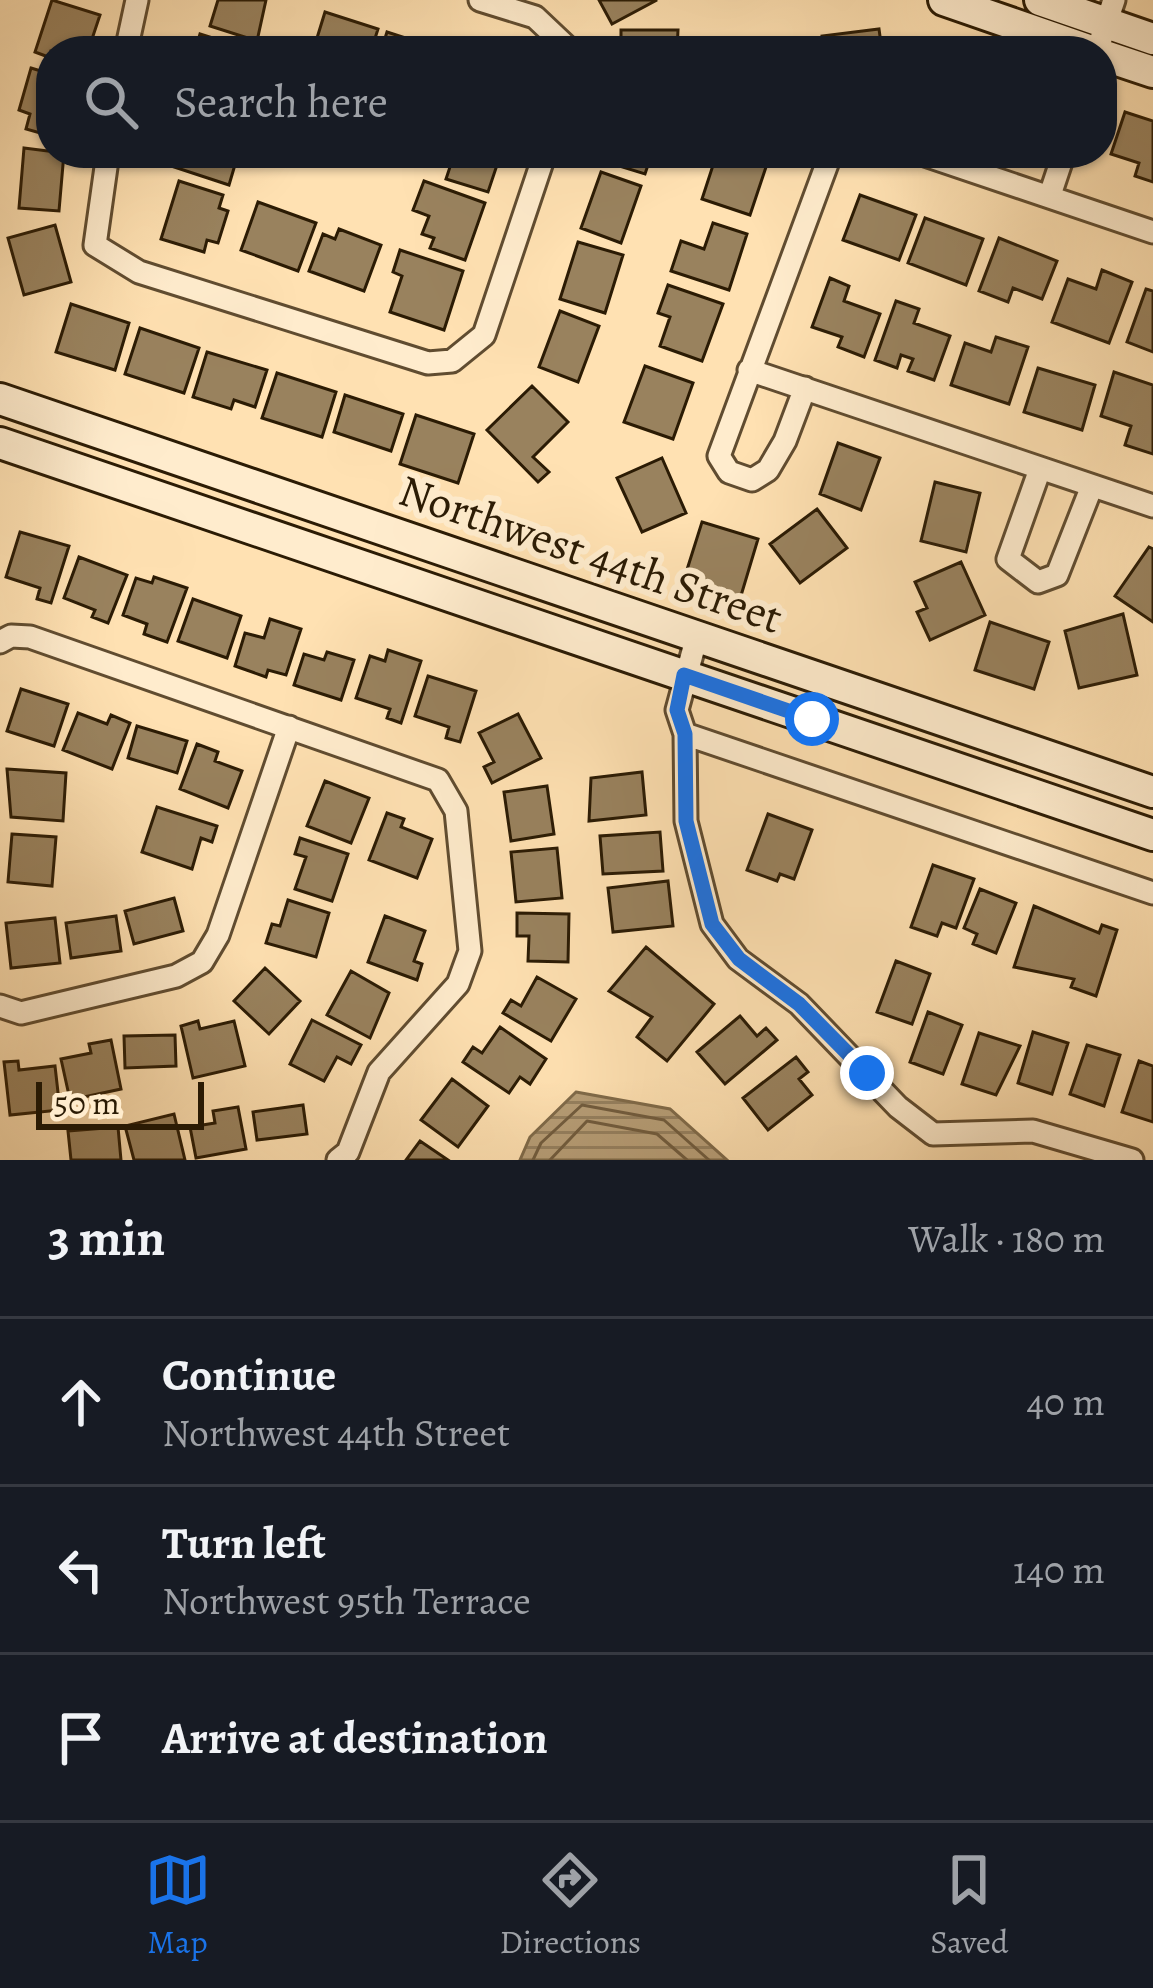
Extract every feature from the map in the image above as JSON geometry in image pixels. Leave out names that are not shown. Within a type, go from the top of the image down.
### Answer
[{"type":"street","points":[[129,36],[136,0]]},
{"type":"street","points":[[480,0],[536,17],[556,36]]},
{"type":"street","points":[[944,0],[1102,36]]},
{"type":"street","points":[[1040,0],[1102,36]]},
{"type":"street","points":[[1117,37],[1153,39]]},
{"type":"street","points":[[1117,47],[1153,72]]},
{"type":"street","points":[[106,168],[95,245],[161,279],[428,363],[452,361],[484,335],[540,168]]},
{"type":"street","points":[[806,388],[768,470],[752,480],[729,472],[719,456],[825,168]]},
{"type":"street","points":[[967,168],[1153,232]]},
{"type":"street","points":[[1051,195],[1059,168]]},
{"type":"street","points":[[749,370],[1153,506]]},
{"type":"street","name":"Northwest 44th Street","points":[[0,399],[1153,792]]},
{"type":"street","name":"Northwest 44th Street","points":[[0,442],[1153,835]]},
{"type":"street","points":[[1040,469],[1008,559],[1038,582],[1058,575],[1092,486]]},
{"type":"street","points":[[0,642],[11,636],[30,638],[438,780],[456,811],[470,951],[458,984],[380,1072],[348,1152],[338,1160]]},
{"type":"street","points":[[697,636],[677,710],[685,734],[686,821],[712,924],[739,959],[799,1004],[898,1107],[933,1134],[1033,1131],[1132,1160]]},
{"type":"street","points":[[0,1006],[21,1013],[176,976],[202,962],[218,935],[290,727]]},
{"type":"street","points":[[685,734],[1153,893]]},
{"type":"water","points":[[576,1092],[670,1109],[727,1160],[520,1160],[530,1137]]},
{"type":"building","points":[[52,0],[100,15],[93,36],[40,36]]},
{"type":"building","points":[[218,0],[266,0],[258,36],[210,26]]},
{"type":"building","points":[[599,0],[657,0],[612,24]]},
{"type":"building","points":[[325,12],[378,29],[376,36],[318,36]]},
{"type":"building","points":[[879,29],[880,36],[822,36]]},
{"type":"building","points":[[621,30],[678,30],[678,36],[621,36]]},
{"type":"building","points":[[31,68],[36,70],[36,132],[26,129],[30,114],[19,110]]},
{"type":"building","points":[[1125,112],[1153,121],[1153,182],[1135,176],[1139,163],[1117,156]]},
{"type":"building","points":[[24,148],[36,150],[36,168],[63,168],[59,211],[19,208]]},
{"type":"building","points":[[177,168],[234,168],[229,185]]},
{"type":"building","points":[[450,168],[496,168],[488,192],[446,179]]},
{"type":"building","points":[[712,168],[766,168],[750,215],[702,199]]},
{"type":"building","points":[[601,172],[641,186],[621,243],[581,228]]},
{"type":"building","points":[[179,181],[223,195],[219,208],[228,211],[218,243],[207,240],[204,252],[161,239]]},
{"type":"building","points":[[424,181],[485,203],[465,260],[430,248],[434,238],[422,234],[429,216],[413,210]]},
{"type":"building","points":[[860,195],[916,215],[899,260],[843,240]]},
{"type":"building","points":[[258,202],[316,223],[298,271],[241,250]]},
{"type":"building","points":[[925,218],[983,239],[966,285],[908,263]]},
{"type":"building","points":[[713,223],[747,234],[729,290],[671,271],[681,241],[704,249]]},
{"type":"building","points":[[55,225],[71,282],[24,295],[8,238]]},
{"type":"building","points":[[339,229],[381,245],[364,291],[309,271],[323,234],[335,239]]},
{"type":"building","points":[[999,238],[1057,261],[1042,299],[1013,288],[1008,302],[979,291]]},
{"type":"building","points":[[578,242],[623,255],[605,313],[560,299]]},
{"type":"building","points":[[400,250],[463,271],[444,330],[390,312],[402,276],[393,272]]},
{"type":"building","points":[[1102,270],[1132,282],[1109,343],[1052,322],[1068,279],[1096,289]]},
{"type":"building","points":[[830,278],[849,286],[844,301],[880,314],[864,357],[838,347],[842,337],[812,327]]},
{"type":"building","points":[[668,285],[723,304],[702,361],[660,346],[670,317],[658,313]]},
{"type":"building","points":[[1146,289],[1153,291],[1153,352],[1127,342]]},
{"type":"building","points":[[896,301],[919,309],[914,323],[950,336],[934,380],[908,371],[913,359],[901,355],[897,368],[875,360]]},
{"type":"building","points":[[71,304],[129,323],[115,370],[56,352]]},
{"type":"building","points":[[560,311],[599,326],[578,382],[539,367]]},
{"type":"building","points":[[140,328],[199,348],[184,393],[125,374]]},
{"type":"building","points":[[996,337],[1028,347],[1009,404],[951,385],[965,343],[991,352]]},
{"type":"building","points":[[207,352],[267,370],[255,407],[234,400],[231,409],[193,397]]},
{"type":"building","points":[[645,366],[693,383],[673,439],[624,422]]},
{"type":"building","points":[[1038,368],[1095,385],[1082,430],[1024,412]]},
{"type":"building","points":[[1114,372],[1153,385],[1153,454],[1125,445],[1131,426],[1101,416]]},
{"type":"building","points":[[277,373],[336,392],[322,437],[262,418]]},
{"type":"building","points":[[532,386],[568,422],[533,457],[549,472],[538,482],[487,430]]},
{"type":"building","points":[[345,395],[403,414],[391,451],[334,432]]},
{"type":"building","points":[[416,415],[474,434],[458,483],[400,464]]},
{"type":"building","points":[[838,443],[880,458],[861,510],[820,494]]},
{"type":"building","points":[[662,458],[686,513],[642,532],[617,478]]},
{"type":"building","points":[[935,482],[980,493],[966,552],[921,541]]},
{"type":"building","points":[[817,509],[847,548],[800,583],[770,544]]},
{"type":"building","points":[[702,522],[758,539],[740,599],[685,576]]},
{"type":"building","points":[[20,532],[69,546],[51,603],[37,599],[40,588],[6,577]]},
{"type":"building","points":[[1149,547],[1153,549],[1153,622],[1115,596]]},
{"type":"building","points":[[79,557],[127,575],[108,623],[92,617],[95,610],[64,598]]},
{"type":"building","points":[[961,562],[985,615],[930,640],[917,612],[927,608],[915,582]]},
{"type":"building","points":[[154,577],[187,588],[167,642],[144,634],[147,624],[123,615],[136,578],[152,583]]},
{"type":"building","points":[[193,599],[241,616],[227,658],[178,641]]},
{"type":"building","points":[[1123,614],[1137,675],[1079,688],[1065,631]]},
{"type":"building","points":[[270,619],[301,629],[286,675],[268,670],[266,677],[235,666],[245,633],[264,638]]},
{"type":"building","points":[[990,622],[1049,642],[1034,689],[975,670]]},
{"type":"building","points":[[388,650],[421,661],[401,723],[387,718],[390,709],[356,698],[370,656],[385,661]]},
{"type":"building","points":[[327,652],[354,660],[341,700],[294,685],[304,654],[324,660]]},
{"type":"building","points":[[428,676],[476,691],[460,742],[446,738],[449,727],[415,716]]},
{"type":"building","points":[[21,689],[68,704],[54,746],[7,731]]},
{"type":"building","points":[[78,713],[107,724],[111,715],[130,723],[112,769],[63,750]]},
{"type":"building","points":[[518,714],[541,758],[492,783],[484,767],[494,762],[479,733]]},
{"type":"building","points":[[137,726],[187,741],[177,773],[128,758]]},
{"type":"building","points":[[197,744],[218,752],[215,761],[242,771],[228,808],[180,789]]},
{"type":"building","points":[[7,769],[66,773],[63,821],[11,817]]},
{"type":"building","points":[[642,772],[646,815],[589,821],[591,778]]},
{"type":"building","points":[[325,781],[369,798],[351,843],[307,826]]},
{"type":"building","points":[[547,786],[554,834],[511,841],[504,792]]},
{"type":"building","points":[[157,807],[217,826],[212,842],[201,838],[192,869],[142,852]]},
{"type":"building","points":[[387,813],[404,819],[401,827],[432,839],[417,878],[369,860]]},
{"type":"building","points":[[768,814],[812,830],[794,879],[780,874],[777,881],[747,870]]},
{"type":"building","points":[[660,832],[663,871],[603,874],[600,836]]},
{"type":"building","points":[[12,834],[56,837],[52,886],[8,882]]},
{"type":"building","points":[[300,838],[348,854],[332,901],[295,889],[306,857],[295,854]]},
{"type":"building","points":[[557,848],[562,898],[516,902],[511,852]]},
{"type":"building","points":[[933,865],[974,879],[956,928],[942,923],[937,936],[911,927]]},
{"type":"building","points":[[668,881],[673,926],[613,932],[608,888]]},
{"type":"building","points":[[980,889],[1016,903],[996,953],[973,944],[977,934],[964,928]]},
{"type":"building","points":[[174,898],[183,931],[134,944],[125,911]]},
{"type":"building","points":[[288,900],[329,913],[316,957],[266,943],[272,924],[280,926]]},
{"type":"building","points":[[1034,906],[1099,933],[1102,925],[1117,930],[1096,996],[1071,987],[1074,979],[1014,967]]},
{"type":"building","points":[[517,913],[569,914],[568,962],[528,961],[529,936],[517,936]]},
{"type":"building","points":[[116,916],[121,951],[71,958],[66,923]]},
{"type":"building","points":[[385,916],[425,931],[414,961],[422,964],[417,980],[368,962]]},
{"type":"building","points":[[55,918],[60,963],[11,968],[6,923]]},
{"type":"building","points":[[646,947],[714,1004],[667,1061],[637,1037],[652,1017],[609,991]]},
{"type":"building","points":[[896,961],[930,974],[912,1024],[877,1012]]},
{"type":"building","points":[[265,968],[300,1001],[269,1034],[234,1001]]},
{"type":"building","points":[[351,971],[389,993],[370,1038],[327,1015]]},
{"type":"building","points":[[537,977],[576,999],[551,1041],[503,1013],[511,1000],[521,1006]]},
{"type":"building","points":[[928,1012],[962,1025],[943,1074],[910,1062]]},
{"type":"building","points":[[740,1016],[757,1036],[766,1028],[777,1040],[725,1084],[697,1052]]},
{"type":"building","points":[[312,1020],[361,1045],[351,1064],[337,1057],[324,1081],[290,1064]]},
{"type":"building","points":[[198,1021],[200,1029],[234,1021],[245,1066],[193,1078],[181,1026]]},
{"type":"building","points":[[500,1027],[546,1059],[530,1084],[520,1077],[509,1093],[463,1062],[473,1047],[482,1053]]},
{"type":"building","points":[[1033,1032],[1068,1043],[1052,1094],[1018,1083]]},
{"type":"building","points":[[979,1033],[1020,1046],[996,1095],[962,1084]]},
{"type":"building","points":[[175,1035],[176,1066],[125,1068],[124,1036]]},
{"type":"building","points":[[111,1040],[121,1089],[70,1100],[61,1059],[91,1053],[89,1044]]},
{"type":"building","points":[[1087,1045],[1120,1055],[1104,1106],[1070,1094]]},
{"type":"building","points":[[796,1057],[808,1072],[799,1079],[812,1095],[768,1130],[743,1098]]},
{"type":"building","points":[[18,1061],[19,1070],[55,1066],[60,1110],[10,1115],[4,1062]]},
{"type":"building","points":[[1139,1061],[1153,1066],[1153,1122],[1122,1112]]},
{"type":"building","points":[[452,1079],[488,1106],[458,1147],[421,1120]]},
{"type":"building","points":[[303,1105],[307,1134],[257,1140],[253,1112]]},
{"type":"building","points":[[238,1107],[246,1149],[196,1158],[190,1127],[215,1123],[213,1111]]},
{"type":"building","points":[[174,1114],[185,1160],[134,1160],[125,1126]]},
{"type":"building","points":[[118,1127],[121,1160],[71,1160],[68,1131]]},
{"type":"building","points":[[420,1141],[448,1160],[406,1160]]},
{"type":"route","points":[[812,719],[684,675],[677,710],[685,734],[686,821],[712,924],[739,959],[799,1004],[867,1073]]}]
